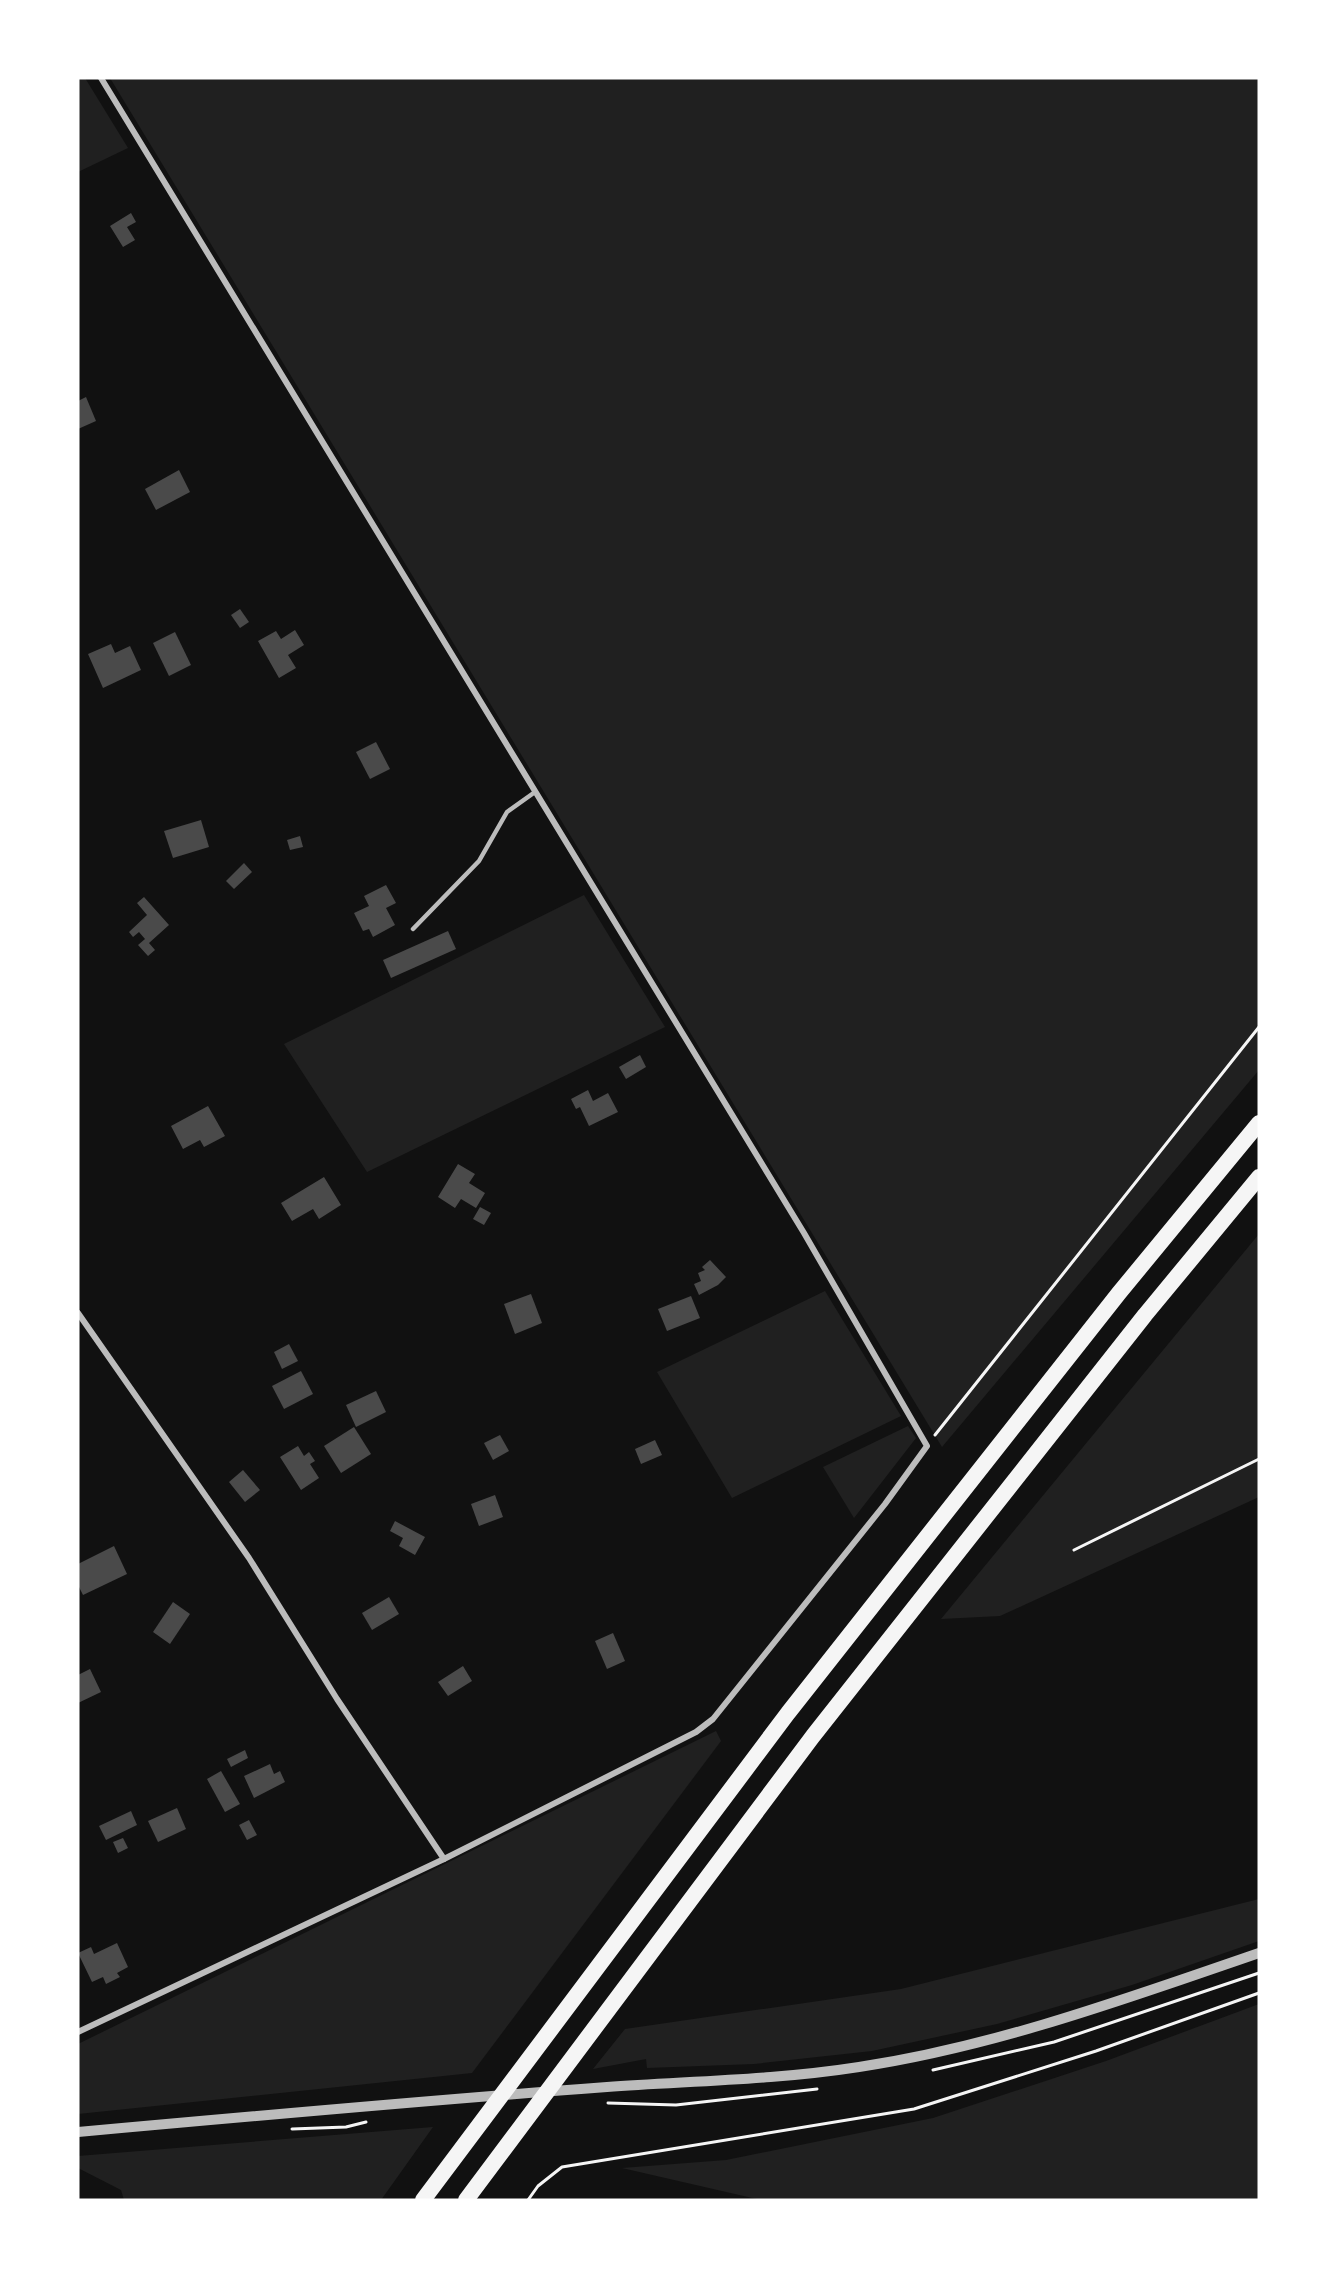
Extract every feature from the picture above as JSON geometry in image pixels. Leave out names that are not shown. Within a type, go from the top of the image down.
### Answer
[{"type":"highway","points":[[423,2200],[788,1713],[1119,1293],[1259,1123]]},
{"type":"highway","points":[[466,2200],[813,1736],[1145,1315],[1259,1177]]},
{"type":"street","points":[[78,2032],[444,1859],[696,1732],[713,1719],[885,1504],[927,1446],[804,1233],[100,78]]},
{"type":"street","points":[[78,1313],[249,1558],[337,1699],[444,1859]]},
{"type":"street","points":[[78,2132],[422,2100],[750,2078],[859,2067],[954,2048],[1090,2010],[1259,1953]]},
{"type":"lane","points":[[413,929],[478,861],[507,812],[535,792]]},
{"type":"path","points":[[927,1446],[1259,1027]]},
{"type":"path","points":[[1074,1550],[1259,1459]]},
{"type":"path","points":[[528,2200],[538,2186],[562,2167],[914,2109],[1096,2051],[1259,1993]]},
{"type":"shaded area","points":[[78,78],[85,78],[128,148],[78,172]]},
{"type":"shaded area","points":[[110,78],[1259,78],[1259,1070],[942,1447]]},
{"type":"shaded area","points":[[584,895],[665,1027],[367,1172],[284,1044]]},
{"type":"shaded area","points":[[1259,1234],[1259,1497],[1000,1616],[941,1619]]},
{"type":"shaded area","points":[[825,1291],[901,1416],[732,1498],[657,1372]]},
{"type":"shaded area","points":[[908,1426],[916,1438],[854,1518],[823,1467]]},
{"type":"shaded area","points":[[716,1731],[721,1741],[472,2073],[78,2114],[78,2044]]},
{"type":"shaded area","points":[[1259,1899],[1259,1941],[1132,1985],[997,2024],[872,2051],[754,2064],[647,2068],[646,2059],[593,2069],[625,2029],[901,1989]]},
{"type":"shaded area","points":[[1259,2004],[1259,2200],[761,2200],[622,2168],[726,2160],[933,2118],[1106,2061]]},
{"type":"shaded area","points":[[433,2127],[381,2200],[124,2200],[121,2190],[78,2168],[78,2156]]},
{"type":"building","points":[[131,213],[136,222],[127,227],[135,240],[123,247],[110,226]]},
{"type":"building","points":[[86,397],[96,421],[78,429],[78,401]]},
{"type":"building","points":[[179,470],[190,492],[156,510],[145,489]]},
{"type":"building","points":[[240,609],[249,622],[240,628],[231,615]]},
{"type":"building","points":[[295,630],[304,645],[288,655],[296,668],[279,678],[258,641],[276,631],[281,639]]},
{"type":"building","points":[[175,632],[191,665],[169,676],[153,643]]},
{"type":"building","points":[[111,644],[115,653],[130,646],[141,670],[103,688],[88,654]]},
{"type":"building","points":[[376,742],[390,769],[370,779],[356,752]]},
{"type":"building","points":[[201,820],[209,847],[173,858],[164,831]]},
{"type":"building","points":[[300,836],[303,847],[290,850],[287,840]]},
{"type":"building","points":[[244,863],[252,872],[234,889],[226,881]]},
{"type":"building","points":[[386,885],[396,903],[386,908],[395,925],[373,937],[369,929],[363,931],[354,913],[369,906],[364,896]]},
{"type":"building","points":[[144,897],[169,925],[149,943],[155,950],[148,956],[138,945],[145,939],[139,932],[133,937],[129,932],[147,915],[137,903]]},
{"type":"building","points":[[448,931],[456,949],[391,978],[383,960]]},
{"type":"building","points":[[640,1055],[646,1067],[626,1079],[619,1067]]},
{"type":"building","points":[[588,1090],[593,1101],[608,1093],[618,1112],[589,1126],[580,1107],[576,1109],[571,1099]]},
{"type":"building","points":[[208,1106],[225,1136],[204,1147],[200,1140],[183,1149],[171,1126]]},
{"type":"building","points":[[458,1164],[475,1174],[469,1183],[485,1193],[476,1208],[461,1199],[455,1208],[438,1197]]},
{"type":"building","points":[[324,1177],[341,1205],[319,1219],[313,1209],[292,1221],[281,1203]]},
{"type":"building","points":[[480,1207],[491,1213],[484,1225],[473,1219]]},
{"type":"building","points":[[710,1260],[726,1277],[718,1285],[699,1295],[694,1284],[701,1281],[698,1273],[705,1270],[702,1267]]},
{"type":"building","points":[[531,1294],[542,1323],[515,1334],[504,1304]]},
{"type":"building","points":[[691,1296],[700,1318],[667,1331],[658,1309]]},
{"type":"building","points":[[289,1344],[298,1361],[282,1369],[274,1352]]},
{"type":"building","points":[[301,1371],[313,1394],[284,1409],[272,1386]]},
{"type":"building","points":[[376,1391],[386,1412],[356,1427],[346,1405]]},
{"type":"building","points":[[354,1427],[371,1454],[341,1473],[324,1446]]},
{"type":"building","points":[[500,1435],[509,1451],[493,1460],[484,1443]]},
{"type":"building","points":[[655,1440],[662,1455],[641,1464],[635,1449]]},
{"type":"building","points":[[298,1446],[304,1456],[309,1452],[315,1461],[310,1464],[319,1478],[301,1490],[280,1457]]},
{"type":"building","points":[[243,1470],[260,1490],[245,1502],[229,1482]]},
{"type":"building","points":[[495,1495],[503,1517],[479,1526],[471,1504]]},
{"type":"building","points":[[395,1521],[425,1537],[415,1555],[399,1546],[403,1538],[390,1531]]},
{"type":"building","points":[[114,1546],[127,1574],[83,1595],[78,1585],[78,1564]]},
{"type":"building","points":[[389,1597],[399,1614],[372,1630],[362,1613]]},
{"type":"building","points":[[173,1602],[190,1614],[170,1644],[153,1632]]},
{"type":"building","points":[[613,1633],[625,1661],[607,1669],[595,1641]]},
{"type":"building","points":[[463,1666],[472,1681],[448,1696],[438,1682]]},
{"type":"building","points":[[90,1669],[101,1692],[78,1703],[78,1675]]},
{"type":"building","points":[[245,1750],[248,1758],[231,1767],[227,1759]]},
{"type":"building","points":[[270,1764],[274,1774],[280,1771],[285,1782],[254,1798],[244,1776]]},
{"type":"building","points":[[221,1771],[240,1804],[225,1812],[207,1779]]},
{"type":"building","points":[[177,1808],[186,1829],[158,1842],[148,1821]]},
{"type":"building","points":[[131,1811],[137,1825],[106,1840],[99,1826]]},
{"type":"building","points":[[249,1820],[257,1835],[247,1840],[239,1825]]},
{"type":"building","points":[[123,1838],[128,1848],[118,1853],[113,1842]]},
{"type":"building","points":[[117,1943],[128,1967],[117,1973],[120,1977],[106,1984],[103,1977],[92,1982],[78,1953],[91,1947],[94,1954]]}]
